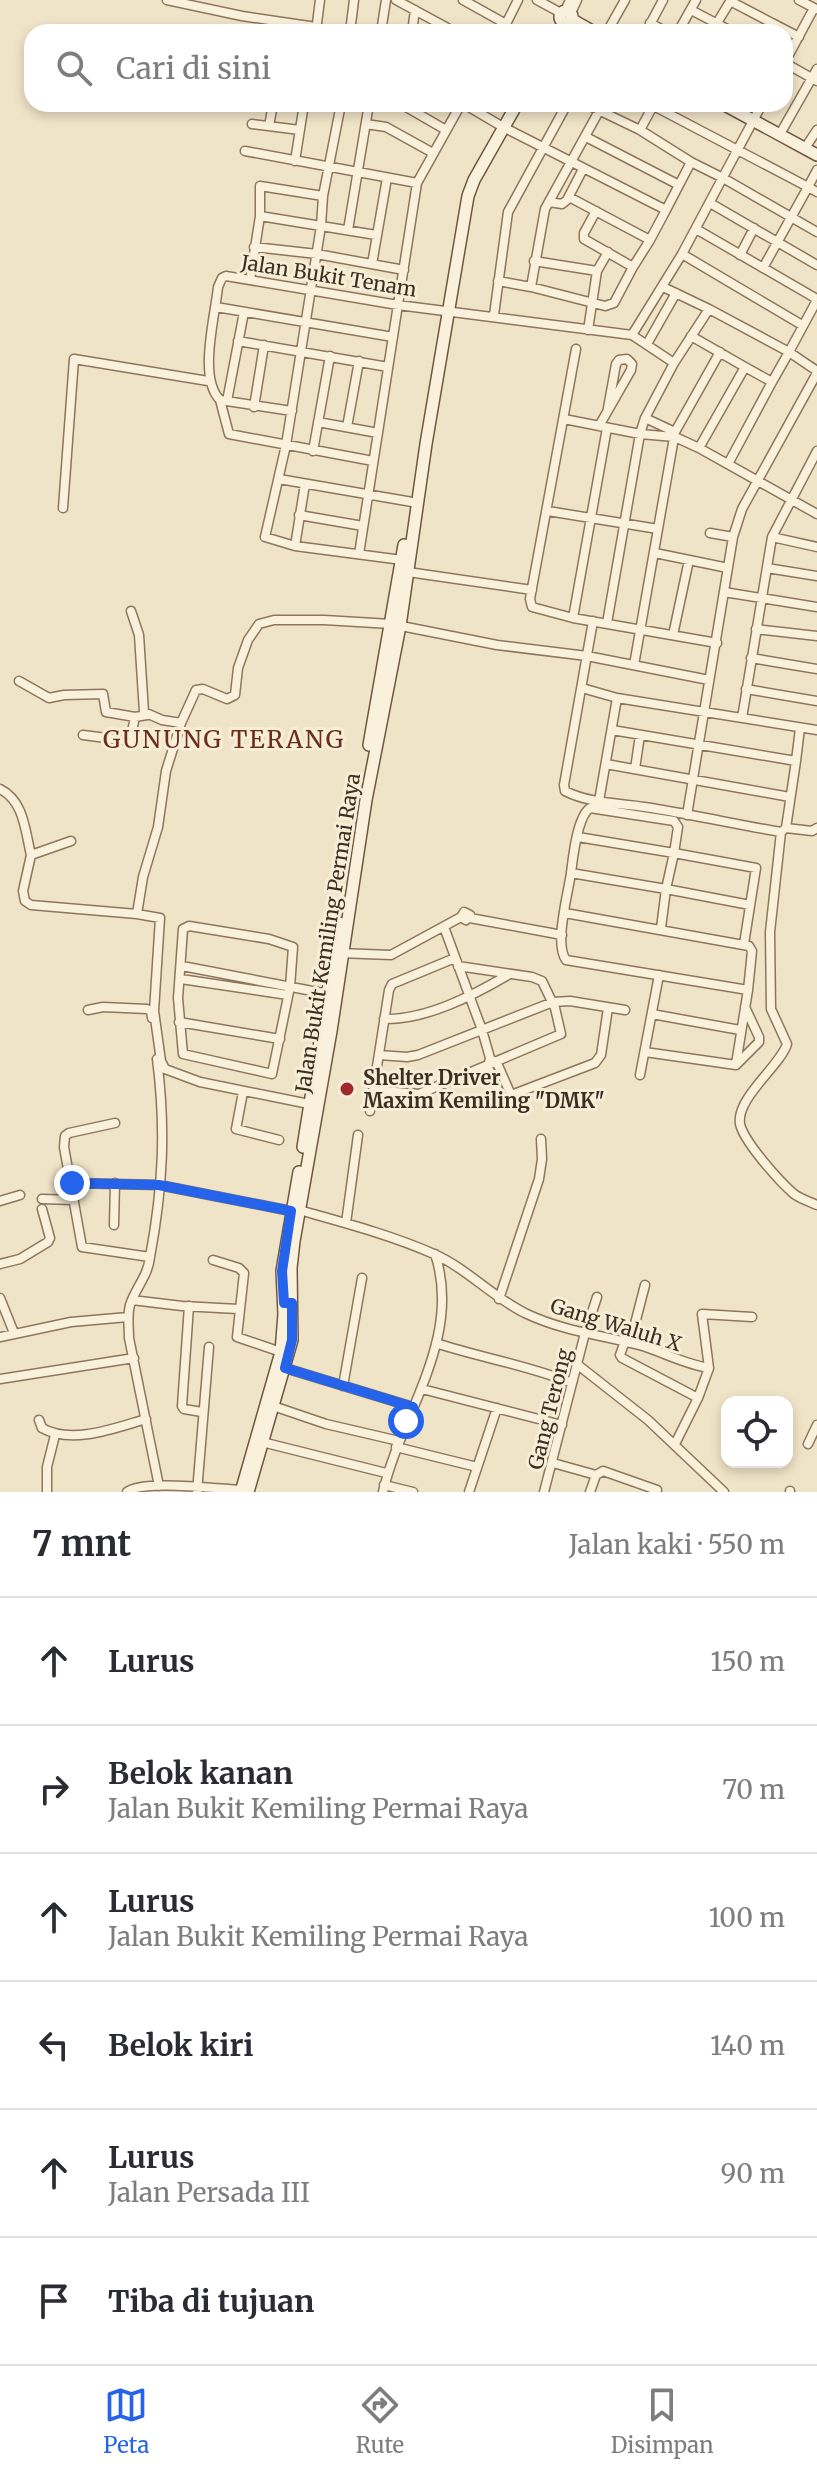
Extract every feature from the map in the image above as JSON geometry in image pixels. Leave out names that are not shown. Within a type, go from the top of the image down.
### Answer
[{"type":"street","points":[[167,0],[288,24]]},
{"type":"street","points":[[317,24],[320,0]]},
{"type":"street","points":[[351,24],[354,0]]},
{"type":"street","points":[[382,24],[386,0]]},
{"type":"street","points":[[396,0],[440,24]]},
{"type":"street","points":[[463,0],[498,24]]},
{"type":"street","points":[[506,24],[518,0]]},
{"type":"street","points":[[537,0],[565,16],[577,0]]},
{"type":"street","points":[[612,24],[625,0]]},
{"type":"street","points":[[650,24],[663,0]]},
{"type":"street","points":[[683,24],[696,0]]},
{"type":"street","points":[[691,10],[717,23],[730,0],[763,24]]},
{"type":"street","points":[[793,48],[816,9],[799,0]]},
{"type":"street","points":[[413,24],[415,10]]},
{"type":"street","points":[[793,35],[799,37]]},
{"type":"street","points":[[793,67],[814,80]]},
{"type":"street","points":[[780,134],[814,80],[817,69]]},
{"type":"street","points":[[269,126],[272,112]]},
{"type":"street","points":[[295,161],[303,112]]},
{"type":"street","points":[[340,112],[323,196],[292,411],[265,537],[295,546],[402,560]]},
{"type":"street","points":[[348,230],[368,112]]},
{"type":"street","points":[[415,112],[446,130]]},
{"type":"street","points":[[359,554],[417,183],[458,112]]},
{"type":"street","points":[[476,112],[666,210]]},
{"type":"street","name":"Jalan Bukit Kemiling Permai Raya","points":[[244,1491],[281,1352],[295,1210],[395,625],[402,560],[415,502],[468,196],[506,112]]},
{"type":"street","name":"Jalan Bukit Kemiling Permai Raya","points":[[500,126],[511,112]]},
{"type":"street","points":[[494,315],[508,212],[563,112]]},
{"type":"street","points":[[531,287],[540,227],[549,202],[598,112]]},
{"type":"street","points":[[601,112],[640,130],[817,232]]},
{"type":"street","points":[[640,130],[649,112]]},
{"type":"street","points":[[666,112],[817,192]]},
{"type":"street","points":[[739,112],[817,155]]},
{"type":"street","points":[[674,363],[632,335],[682,254],[758,112]]},
{"type":"street","points":[[252,124],[300,130]]},
{"type":"street","points":[[366,124],[386,127],[433,153]]},
{"type":"street","points":[[805,148],[817,130]]},
{"type":"street","points":[[586,137],[679,185]]},
{"type":"street","points":[[245,151],[417,183]]},
{"type":"street","points":[[498,281],[605,306],[614,303],[691,162]]},
{"type":"street","points":[[549,202],[562,204],[569,197],[583,169]]},
{"type":"street","points":[[763,268],[817,170]]},
{"type":"street","points":[[372,264],[387,178]]},
{"type":"street","points":[[250,280],[260,216],[260,186],[323,196]]},
{"type":"street","points":[[569,197],[650,240]]},
{"type":"street","points":[[710,203],[817,265]]},
{"type":"street","points":[[596,211],[583,237],[633,267]]},
{"type":"street","points":[[260,216],[376,235]]},
{"type":"street","points":[[740,255],[754,228]]},
{"type":"street","points":[[696,229],[817,299],[728,464]]},
{"type":"street","points":[[254,247],[317,254],[404,270]]},
{"type":"street","points":[[588,330],[597,271],[608,252]]},
{"type":"street","points":[[682,254],[802,325]]},
{"type":"street","points":[[534,261],[597,271]]},
{"type":"street","name":"Jalan Bukit Tenam","points":[[208,381],[218,287],[222,278],[229,276],[398,305],[632,335]]},
{"type":"street","points":[[663,287],[789,352],[817,372],[742,509],[733,537],[687,815]]},
{"type":"street","points":[[647,344],[676,293]]},
{"type":"street","points":[[216,307],[393,337]]},
{"type":"street","points":[[607,623],[645,418],[674,363],[709,309]]},
{"type":"street","points":[[244,312],[223,401],[229,434],[373,461]]},
{"type":"street","points":[[691,336],[772,382]]},
{"type":"street","points":[[238,341],[388,367]]},
{"type":"street","points":[[254,407],[264,345]]},
{"type":"street","points":[[576,349],[530,599],[532,607],[573,618],[717,643]]},
{"type":"street","points":[[634,665],[675,434],[720,352]]},
{"type":"street","points":[[313,451],[330,356]]},
{"type":"street","points":[[63,508],[74,359],[208,381],[223,401],[292,411]]},
{"type":"street","points":[[573,618],[603,427],[616,364],[619,360],[627,359],[633,367],[608,408]]},
{"type":"street","points":[[347,427],[359,361]]},
{"type":"street","points":[[699,448],[745,367]]},
{"type":"street","points":[[645,418],[817,514]]},
{"type":"street","points":[[564,419],[640,434],[675,434]]},
{"type":"street","points":[[318,422],[378,433]]},
{"type":"street","points":[[742,718],[772,537],[817,451]]},
{"type":"street","points":[[279,479],[415,502]]},
{"type":"street","points":[[295,546],[305,484]]},
{"type":"street","name":"Jalan Bukit Kemiling Permai Raya","points":[[395,625],[408,572],[415,502]]},
{"type":"street","points":[[548,511],[658,529]]},
{"type":"street","points":[[299,515],[363,526]]},
{"type":"street","points":[[710,533],[733,537]]},
{"type":"street","points":[[772,537],[817,547]]},
{"type":"street","points":[[655,553],[728,568]]},
{"type":"street","points":[[673,635],[689,560]]},
{"type":"street","points":[[767,568],[817,576]]},
{"type":"street","points":[[408,572],[532,590]]},
{"type":"street","points":[[724,592],[817,607]]},
{"type":"street","points":[[131,611],[139,635],[144,710],[147,715]]},
{"type":"street","points":[[137,914],[143,877],[158,827],[166,771],[181,723],[196,690],[203,689],[227,699],[235,695],[238,668],[248,640],[259,624],[274,620],[300,620],[395,625],[497,645],[587,656],[709,680]]},
{"type":"street","points":[[593,621],[564,788],[570,794],[784,830],[812,831],[817,828]]},
{"type":"street","points":[[756,629],[817,636]]},
{"type":"street","points":[[751,658],[817,669]]},
{"type":"street","points":[[19,681],[49,698],[103,694],[106,712],[135,717],[147,715],[181,723]]},
{"type":"street","points":[[582,688],[617,698],[817,730]]},
{"type":"street","points":[[746,689],[817,701]]},
{"type":"street","points":[[599,801],[617,698]]},
{"type":"street","points":[[83,735],[130,741],[135,717]]},
{"type":"street","points":[[800,728],[770,932],[771,1009],[787,1044],[784,1053],[749,1095],[740,1118],[743,1131],[768,1165],[795,1194],[817,1205]]},
{"type":"street","points":[[612,730],[796,761]]},
{"type":"street","points":[[635,769],[640,735]]},
{"type":"street","points":[[606,764],[790,797]]},
{"type":"street","points":[[0,789],[18,803],[31,855],[23,891],[25,901],[31,905],[159,917],[154,1011],[163,1066],[176,1075],[314,1105]]},
{"type":"street","points":[[661,928],[678,825],[674,821],[588,808],[578,837],[565,913],[560,949],[566,960],[748,990]]},
{"type":"street","points":[[578,837],[756,868],[744,944]]},
{"type":"street","points":[[31,855],[71,841]]},
{"type":"street","points":[[571,873],[750,905]]},
{"type":"street","points":[[565,913],[749,946],[752,951],[748,990],[736,1065]]},
{"type":"street","points":[[338,952],[391,955],[466,918],[562,935]]},
{"type":"street","points":[[187,926],[269,939],[293,947],[289,991],[272,1074],[186,1055],[182,1051],[179,1022],[181,979],[183,929],[187,926]]},
{"type":"street","points":[[444,927],[492,1063],[511,1095],[595,1063],[601,1055],[608,1008]]},
{"type":"street","name":"Jalan Bukit Kemiling Permai Raya","points":[[314,1105],[328,994],[338,952]]},
{"type":"street","points":[[370,1111],[373,1090],[379,1055],[384,1019],[389,990],[392,984],[457,962],[539,979],[545,984],[561,1030],[559,1036],[419,1094],[373,1090]]},
{"type":"street","points":[[182,966],[289,991],[328,994]]},
{"type":"street","points":[[384,1019],[419,1015],[509,975]]},
{"type":"street","points":[[640,1075],[659,975]]},
{"type":"street","points":[[181,979],[234,980]]},
{"type":"street","points":[[379,1055],[418,1055],[553,1002],[570,1001],[625,1010]]},
{"type":"street","points":[[88,1010],[103,1007],[151,1011],[164,1130],[149,1272],[132,1300],[128,1317],[159,1486]]},
{"type":"street","points":[[736,1065],[759,1042],[745,1007]]},
{"type":"street","points":[[652,1014],[740,1030]]},
{"type":"street","points":[[179,1022],[280,1039]]},
{"type":"street","points":[[645,1052],[736,1065]]},
{"type":"street","points":[[243,1092],[236,1129],[279,1140]]},
{"type":"street","points":[[115,1123],[65,1136],[64,1147],[82,1247],[150,1257]]},
{"type":"street","points":[[346,1223],[358,1135]]},
{"type":"street","points":[[499,1299],[539,1179],[541,1139]]},
{"type":"street","name":"Gang Waluh X","points":[[72,1183],[159,1185],[295,1210],[346,1223],[435,1254],[460,1267],[499,1299],[560,1328],[595,1333],[678,1361],[709,1368]]},
{"type":"street","points":[[114,1225],[115,1183]]},
{"type":"street","points":[[0,1201],[20,1195]]},
{"type":"street","points":[[0,1264],[20,1259],[48,1242],[50,1238],[42,1204],[74,1200]]},
{"type":"street","points":[[413,1492],[383,1489],[386,1473],[422,1389],[436,1343],[443,1299],[441,1273],[435,1254]]},
{"type":"street","points":[[213,1260],[239,1268],[244,1273],[237,1337],[281,1352]]},
{"type":"street","points":[[343,1386],[362,1278]]},
{"type":"street","points":[[645,1285],[620,1355],[698,1398]]},
{"type":"street","name":"Gang Terong","points":[[544,1492],[597,1297]]},
{"type":"street","points":[[0,1298],[14,1333]]},
{"type":"street","points":[[132,1300],[238,1309]]},
{"type":"street","name":"Jalan Bukit Kemiling Permai Raya","points":[[244,1491],[292,1340],[288,1303]]},
{"type":"street","points":[[189,1306],[182,1406],[202,1412]]},
{"type":"street","points":[[675,1444],[709,1368],[702,1314],[752,1317]]},
{"type":"street","points":[[0,1337],[71,1322],[128,1317]]},
{"type":"street","points":[[436,1343],[482,1358],[531,1367],[572,1383]]},
{"type":"street","points":[[197,1490],[209,1347]]},
{"type":"street","points":[[0,1379],[134,1358]]},
{"type":"street","points":[[578,1365],[675,1444],[724,1492]]},
{"type":"street","points":[[285,1368],[413,1407]]},
{"type":"street","points":[[422,1389],[562,1425]]},
{"type":"street","points":[[273,1406],[477,1467]]},
{"type":"street","points":[[469,1492],[497,1408]]},
{"type":"street","points":[[39,1420],[42,1428],[55,1435],[70,1435],[115,1428],[146,1419]]},
{"type":"street","points":[[808,1444],[817,1425]]},
{"type":"street","points":[[47,1492],[47,1467],[55,1435]]},
{"type":"street","points":[[262,1442],[386,1473]]},
{"type":"street","points":[[553,1463],[596,1475],[609,1472],[657,1490]]},
{"type":"street","points":[[590,1492],[596,1475]]},
{"type":"street","points":[[127,1492],[134,1487],[159,1486],[244,1491]]},
{"type":"place","name":"Shelter Driver Maxim Kemiling \"DMK\"","points":[[347,1089]]},
{"type":"district","name":"GUNUNG TERANG","points":[[224,740]]},
{"type":"route","points":[[72,1183],[159,1185],[291,1211],[282,1271],[284,1303],[292,1303],[292,1340],[285,1368],[413,1407],[406,1421]]}]
